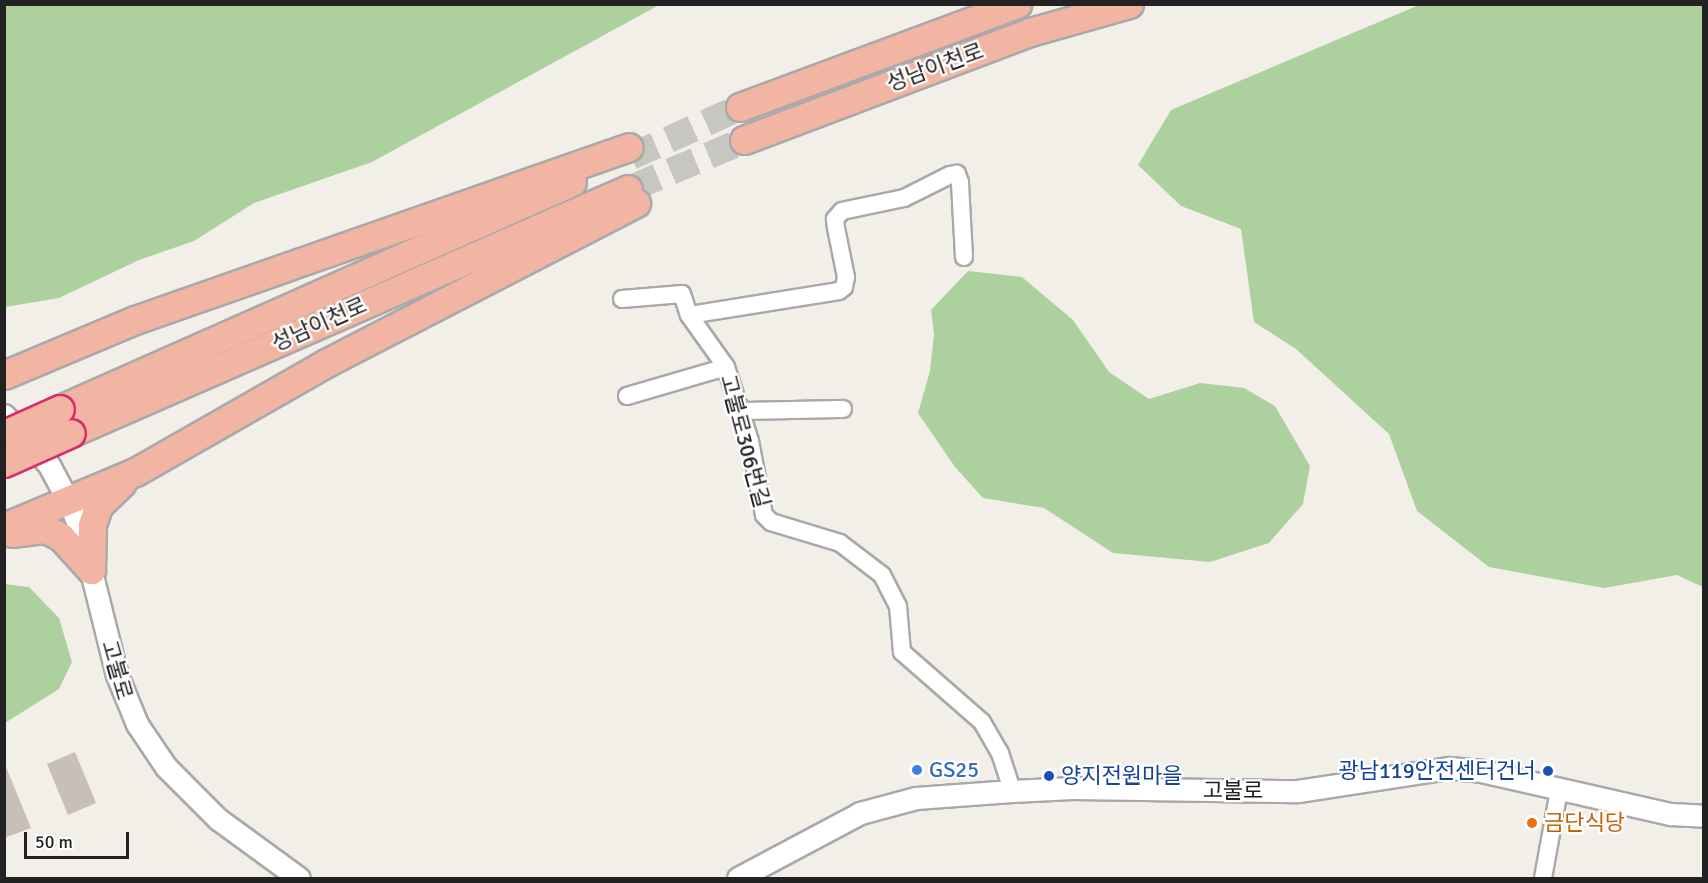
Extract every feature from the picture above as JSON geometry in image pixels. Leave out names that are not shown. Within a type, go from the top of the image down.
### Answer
[{"type":"highway","name":"성남이천로","points":[[740,107],[1017,4]]},
{"type":"highway","name":"성남이천로","points":[[744,141],[1030,32],[1129,4]]},
{"type":"highway","name":"성남이천로","points":[[4,434],[630,152],[421,217],[61,350]]},
{"type":"highway","name":"성남이천로","points":[[4,463],[634,195],[326,363],[137,471]]},
{"type":"highway","points":[[4,362],[61,350]]},
{"type":"highway","points":[[4,375],[61,350]]},
{"type":"highway","points":[[4,527],[137,471]]},
{"type":"highway","points":[[91,570],[92,525],[98,506],[137,471]]},
{"type":"highway","points":[[4,534],[46,529],[61,537],[91,570]]},
{"type":"street","points":[[689,315],[838,291],[844,287],[846,277],[836,228],[836,219],[842,212],[904,198],[950,175],[957,174],[960,182],[964,257]]},
{"type":"street","name":"고불로306번길","points":[[622,299],[682,294],[689,315],[726,367],[750,441],[764,515],[771,522],[840,543],[882,575],[898,606],[902,652],[910,663],[982,722],[1000,753],[1012,792]]},
{"type":"street","points":[[627,396],[726,367]]},
{"type":"street","points":[[740,411],[843,410]]},
{"type":"street","name":"고불로","points":[[4,415],[49,465],[69,500],[91,570],[125,701],[152,747],[166,767],[218,819],[298,879]]},
{"type":"street","name":"고불로","points":[[738,879],[834,824],[869,810],[916,798],[1072,788],[1299,790],[1449,768],[1481,771],[1671,814],[1704,816]]},
{"type":"street","points":[[1543,879],[1559,789]]},
{"type":"green space","points":[[5,4],[659,5],[372,162],[254,203],[194,241],[139,260],[59,298],[5,307]]},
{"type":"green space","points":[[1419,5],[1703,5],[1703,587],[1677,575],[1604,588],[1489,567],[1417,511],[1389,434],[1296,349],[1254,322],[1241,229],[1181,206],[1138,165],[1171,110]]},
{"type":"green space","points":[[968,271],[1022,277],[1073,320],[1109,372],[1149,399],[1200,383],[1244,388],[1275,406],[1310,466],[1303,504],[1269,543],[1210,562],[1113,553],[1044,508],[983,498],[955,467],[918,413],[930,371],[934,334],[931,310]]},
{"type":"green space","points":[[5,584],[29,587],[59,618],[72,662],[59,689],[5,723]]},
{"type":"building","points":[[75,752],[96,803],[68,815],[47,764]]},
{"type":"building","points":[[4,762],[31,828],[4,838]]},
{"type":"tunnel","points":[[631,156],[740,107]]},
{"type":"tunnel","points":[[633,187],[744,140]]},
{"type":"place","name":"GS25","points":[[917,770]]},
{"type":"place","name":"광남119안전센터건너","points":[[1548,771]]},
{"type":"place","name":"양지전원마을","points":[[1049,776]]},
{"type":"place","name":"금단식당","points":[[1532,823]]}]
